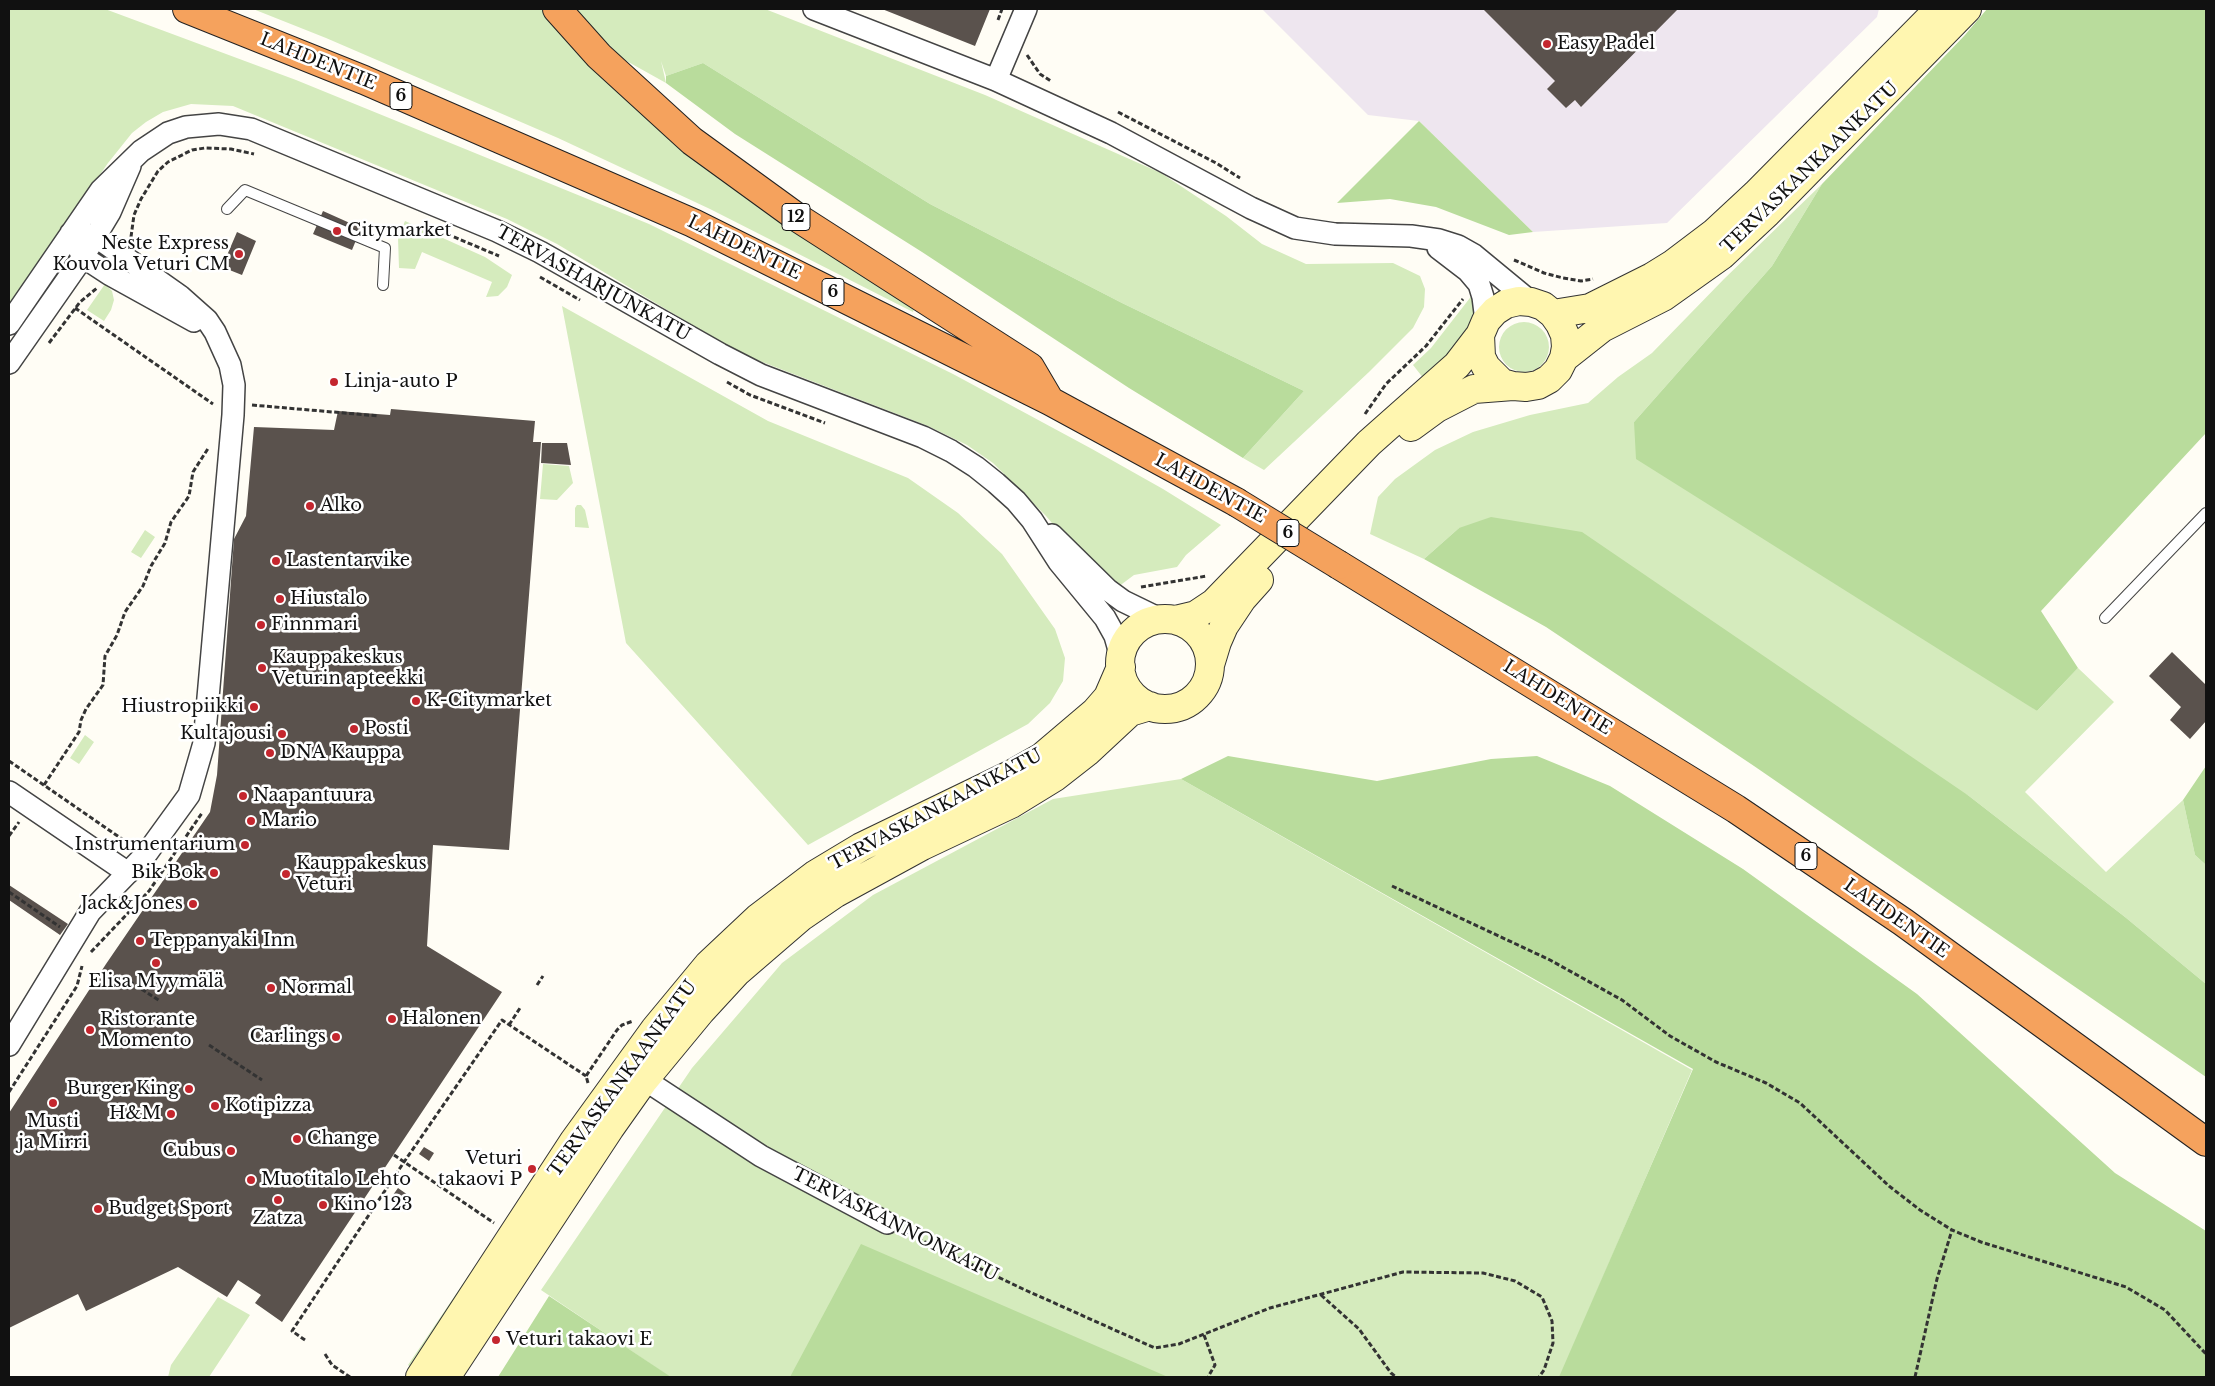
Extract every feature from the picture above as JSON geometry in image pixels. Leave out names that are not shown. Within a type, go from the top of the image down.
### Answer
[{"type":"highway","name":"LAHDENTIE","points":[[187,9],[364,80],[684,219],[1050,401],[1236,502],[1736,809],[1903,922],[2206,1142]]},
{"type":"highway","name":"12","points":[[557,9],[599,56],[692,141],[798,218],[1030,367],[1050,401]]},
{"type":"street","points":[[814,9],[996,80],[1111,133],[1174,165],[1251,208],[1295,228],[1335,234],[1411,236],[1439,240],[1466,251],[1542,308],[1565,335],[1566,347],[1564,358],[1558,370],[1543,382],[1526,387],[1474,389],[1437,408],[1392,443],[1242,599],[1224,626],[1217,642],[1207,680],[1199,694],[1186,704],[1173,708],[1157,708],[1142,703],[1130,692],[1122,678],[1121,662],[1123,647],[1132,633],[1144,624],[1196,616],[1214,602],[1369,443],[1457,365],[1495,311],[1506,304],[1519,301],[1542,308]]},
{"type":"street","points":[[996,80],[1026,9]]},
{"type":"street","name":"TERVASKANKAANKATU","points":[[1564,358],[1602,328],[1663,298],[1722,255],[1767,214],[1827,138],[1939,9]]},
{"type":"street","name":"TERVASKANKAANKATU","points":[[1542,308],[1590,308],[1652,277],[1673,264],[1714,233],[1756,194],[1827,138],[1967,9]]},
{"type":"street","name":"TERVASHARJUNKATU","points":[[9,324],[101,190],[154,140],[186,127],[219,124],[251,129],[497,231],[548,256],[720,354],[761,375],[922,437],[976,466],[1016,501],[1032,520],[1058,562],[1105,618],[1115,636],[1121,662]]},
{"type":"street","name":"TERVASHARJUNKATU","points":[[9,363],[83,257],[110,212],[134,157]]},
{"type":"street","points":[[9,1045],[90,912],[128,874],[151,847],[188,796],[204,743],[233,415],[234,385],[230,365],[222,350],[216,332],[198,310],[150,273],[95,236],[71,233]]},
{"type":"street","points":[[71,233],[83,257],[117,279],[167,305],[199,325],[222,350]]},
{"type":"street","points":[[1411,236],[1436,246],[1468,270],[1479,284],[1484,297],[1480,351],[1486,367],[1502,383],[1513,386]]},
{"type":"street","name":"TERVASHARJUNKATU","points":[[1032,520],[1053,536],[1108,590],[1123,600],[1168,619]]},
{"type":"street","points":[[1168,619],[1190,626],[1201,637],[1208,651],[1210,665]]},
{"type":"street","name":"TERVASKANKAANKATU","points":[[446,1377],[610,1128],[635,1074],[708,965],[758,918],[816,874],[861,847],[1012,774],[1042,757],[1095,712],[1108,697],[1121,662]]},
{"type":"street","name":"TERVASKANKAANKATU","points":[[420,1377],[574,1141],[635,1074],[701,1011],[736,974],[801,917],[836,893],[913,851],[1011,804],[1055,777],[1087,752],[1130,712],[1150,706]]},
{"type":"street","points":[[9,792],[128,874]]},
{"type":"street","name":"TERVASKANNONKATU","points":[[635,1074],[761,1156],[887,1223]]},
{"type":"lane","points":[[227,209],[245,190],[385,248],[383,285]]},
{"type":"lane","points":[[2105,618],[2206,513]]},
{"type":"path","points":[[1026,53],[1040,74],[1059,85]]},
{"type":"path","points":[[1113,110],[1140,122],[1241,179]]},
{"type":"path","points":[[129,243],[134,226],[134,215],[141,199],[158,171],[168,162],[192,150],[204,148],[231,149],[254,154]]},
{"type":"path","points":[[444,233],[503,258]]},
{"type":"path","points":[[1509,258],[1544,273],[1563,278],[1581,281],[1597,279]]},
{"type":"path","points":[[550,283],[585,303]]},
{"type":"path","points":[[1364,416],[1386,384],[1426,346],[1468,293]]},
{"type":"path","points":[[75,308],[214,404]]},
{"type":"path","points":[[718,377],[750,395],[830,425]]},
{"type":"path","points":[[44,785],[79,732],[81,720],[86,709],[103,685],[105,656],[117,636],[126,612],[143,586],[150,566],[165,543],[171,522],[190,496],[193,472],[209,448],[210,442]]},
{"type":"path","points":[[1136,590],[1156,584],[1201,578],[1213,574]]},
{"type":"path","points":[[9,761],[122,839]]},
{"type":"path","points":[[9,836],[20,819]]},
{"type":"path","points":[[1392,886],[1550,960],[1622,1000],[1685,1045],[1716,1062],[1766,1083],[1800,1103],[1867,1168],[1920,1210],[1952,1230],[1981,1242],[2126,1287],[2165,1310],[2206,1354]]},
{"type":"path","points":[[9,892],[65,931]]},
{"type":"path","points":[[537,985],[543,976]]},
{"type":"path","points":[[129,981],[160,1001]]},
{"type":"path","points":[[509,1025],[520,1008]]},
{"type":"path","points":[[590,1070],[617,1030],[622,1025],[636,1018]]},
{"type":"path","points":[[305,1340],[292,1331],[404,1162],[502,1020],[586,1076]]},
{"type":"path","points":[[209,1045],[262,1080]]},
{"type":"path","points":[[394,1155],[496,1225]]},
{"type":"path","name":"TERVASKANNONKATU","points":[[887,1223],[1023,1289],[1155,1348],[1179,1344],[1270,1308],[1403,1272],[1483,1272],[1515,1281],[1542,1297],[1552,1321],[1553,1343],[1544,1370],[1539,1377]]},
{"type":"path","points":[[1916,1377],[1937,1279],[1952,1230]]},
{"type":"path","points":[[1320,1294],[1359,1329],[1391,1373],[1396,1377]]},
{"type":"path","points":[[1204,1334],[1215,1365],[1208,1377]]},
{"type":"path","points":[[326,1354],[332,1365],[350,1377]]},
{"type":"shaded area","points":[[1262,9],[1879,9],[1877,17],[1667,223],[1533,232],[1419,121],[1368,115]]},
{"type":"green space","points":[[9,9],[105,9],[296,80],[649,224],[953,374],[1163,489],[1221,525],[1186,555],[1177,567],[1134,575],[1118,587],[1079,555],[1046,516],[993,463],[967,445],[928,426],[739,353],[557,244],[507,219],[233,106],[191,104],[163,112],[132,133],[108,163],[9,306]]},
{"type":"green space","points":[[253,9],[543,9],[566,39],[915,307],[913,312],[710,209],[558,138],[326,38]]},
{"type":"green space","points":[[574,9],[765,9],[985,95],[1161,173],[1226,216],[1262,244],[1306,264],[1393,263],[1420,276],[1425,289],[1424,307],[1413,328],[1264,470],[1243,458],[1304,391],[1122,303],[930,204],[703,63],[666,76],[661,61],[666,83],[623,59]]},
{"type":"green space","points":[[1987,9],[2206,9],[2206,433],[2041,611],[2078,668],[2037,711],[1636,459],[1634,422],[1772,266],[1822,184],[1965,35]]},
{"type":"green space","points":[[703,63],[930,204],[1122,303],[1304,391],[1243,458],[1129,388],[922,252],[735,134],[666,83],[666,76]]},
{"type":"green space","points":[[1419,121],[1533,232],[1509,235],[1436,207],[1390,199],[1337,203]]},
{"type":"green space","points":[[1822,184],[1772,266],[1634,422],[2037,711],[2078,668],[2114,702],[2025,792],[2106,872],[2183,800],[2195,855],[2206,865],[2206,984],[2125,917],[1969,796],[1459,528],[1424,559],[1370,534],[1378,497],[1395,479],[1435,450],[1473,432],[1530,415],[1588,403],[1618,377],[1652,353],[1724,279]]},
{"type":"green space","points":[[405,221],[485,257],[512,275],[507,287],[498,296],[486,297],[492,282],[422,252],[415,269],[399,268],[398,238]]},
{"type":"green space","points":[[105,284],[112,291],[114,300],[111,310],[104,321],[87,310]]},
{"type":"green space","points":[[1473,294],[1476,314],[1471,336],[1424,379],[1413,365],[1431,348]]},
{"type":"green space","points":[[562,306],[768,421],[908,478],[958,513],[1002,554],[1055,629],[1065,658],[1063,681],[1050,703],[1028,724],[808,845],[626,643]]},
{"type":"green space","points":[[1519,322],[1529,322],[1542,329],[1549,342],[1549,352],[1542,365],[1529,372],[1519,372],[1510,368],[1503,361],[1499,352],[1499,342],[1503,333],[1510,326]]},
{"type":"green space","points":[[543,464],[569,466],[573,483],[557,500],[540,499]]},
{"type":"green space","points":[[577,505],[581,505],[585,510],[589,528],[575,527],[575,508]]},
{"type":"green space","points":[[1491,517],[1582,532],[1969,796],[2125,917],[2206,984],[2206,1077],[1754,766],[1546,627],[1424,559],[1459,528]]},
{"type":"green space","points":[[145,530],[155,537],[141,558],[131,552]]},
{"type":"green space","points":[[85,735],[94,742],[79,764],[70,758]]},
{"type":"green space","points":[[1228,756],[1377,781],[1491,759],[1537,756],[1610,786],[1743,869],[1917,994],[2115,1173],[2206,1231],[2206,1377],[1559,1377],[1693,1069],[1181,779]]},
{"type":"green space","points":[[2206,766],[2206,865],[2195,855],[2183,800]]},
{"type":"green space","points":[[1181,779],[1692,1070],[1560,1377],[670,1377],[541,1290],[692,1068],[782,963],[873,895],[1053,799]]},
{"type":"green space","points":[[861,1244],[1168,1377],[790,1377]]},
{"type":"green space","points":[[481,1257],[486,1260],[413,1369],[408,1365]]},
{"type":"green space","points":[[549,1296],[671,1377],[498,1377]]},
{"type":"green space","points":[[218,1297],[250,1315],[209,1377],[168,1377],[171,1365]]},
{"type":"building","points":[[882,9],[990,9],[975,46]]},
{"type":"building","points":[[1483,9],[1678,9],[1581,107],[1575,100],[1566,108],[1547,89],[1555,81]]},
{"type":"building","name":"Citymarket","points":[[323,211],[361,228],[352,250],[313,234]]},
{"type":"building","points":[[237,232],[256,241],[242,275],[222,267]]},
{"type":"building","name":"Kauppakeskus Veturi","points":[[391,409],[535,421],[533,442],[541,442],[509,850],[433,845],[427,946],[502,992],[282,1322],[255,1303],[261,1295],[238,1280],[227,1297],[178,1267],[86,1311],[78,1294],[9,1328],[9,1113],[106,964],[210,812],[217,775],[234,539],[246,516],[254,427],[334,430],[338,411],[390,415]]},
{"type":"building","points":[[542,443],[567,443],[571,465],[541,463]]},
{"type":"building","points":[[2172,652],[2206,685],[2206,721],[2190,739],[2170,720],[2181,707],[2149,676]]},
{"type":"building","points":[[9,885],[68,924],[60,935],[9,900]]},
{"type":"building","points":[[424,1147],[434,1153],[429,1161],[419,1154]]},
{"type":"building","points":[[398,1188],[408,1195],[403,1202],[393,1195]]},
{"type":"place","name":"Easy Padel","points":[[1547,44]]},
{"type":"place","name":"Citymarket","points":[[337,231]]},
{"type":"place","name":"Neste Express Kouvola Veturi CM","points":[[239,254]]},
{"type":"place","name":"Linja-auto P","points":[[334,382]]},
{"type":"place","name":"Alko","points":[[310,506]]},
{"type":"place","name":"Lastentarvike","points":[[276,561]]},
{"type":"place","name":"Hiustalo","points":[[280,599]]},
{"type":"place","name":"Finnmari","points":[[261,625]]},
{"type":"place","name":"Kauppakeskus Veturin apteekki","points":[[262,668]]},
{"type":"place","name":"K-Citymarket","points":[[416,701]]},
{"type":"place","name":"Hiustropiikki","points":[[254,707]]},
{"type":"place","name":"Posti","points":[[354,729]]},
{"type":"place","name":"Kultajousi","points":[[282,734]]},
{"type":"place","name":"DNA Kauppa","points":[[270,753]]},
{"type":"place","name":"Naapantuura","points":[[243,796]]},
{"type":"place","name":"Mario","points":[[251,821]]},
{"type":"place","name":"Instrumentarium","points":[[245,845]]},
{"type":"place","name":"Bik Bok","points":[[214,873]]},
{"type":"place","name":"Kauppakeskus Veturi","points":[[286,874]]},
{"type":"place","name":"Jack&Jones","points":[[193,904]]},
{"type":"place","name":"Teppanyaki Inn","points":[[140,941]]},
{"type":"place","name":"Elisa Myymälä","points":[[156,963]]},
{"type":"place","name":"Normal","points":[[271,988]]},
{"type":"place","name":"Halonen","points":[[392,1019]]},
{"type":"place","name":"Ristorante Momento","points":[[90,1030]]},
{"type":"place","name":"Carlings","points":[[336,1037]]},
{"type":"place","name":"Burger King","points":[[189,1089]]},
{"type":"place","name":"Musti ja Mirri","points":[[53,1103]]},
{"type":"place","name":"Kotipizza","points":[[215,1106]]},
{"type":"place","name":"H&M","points":[[171,1114]]},
{"type":"place","name":"Change","points":[[297,1139]]},
{"type":"place","name":"Cubus","points":[[231,1151]]},
{"type":"place","name":"Veturi takaovi P","points":[[532,1169]]},
{"type":"place","name":"Muotitalo Lehto","points":[[251,1180]]},
{"type":"place","name":"Zatza","points":[[278,1200]]},
{"type":"place","name":"Kino 123","points":[[323,1205]]},
{"type":"place","name":"Budget Sport","points":[[98,1209]]},
{"type":"place","name":"Veturi takaovi E","points":[[496,1340]]}]
